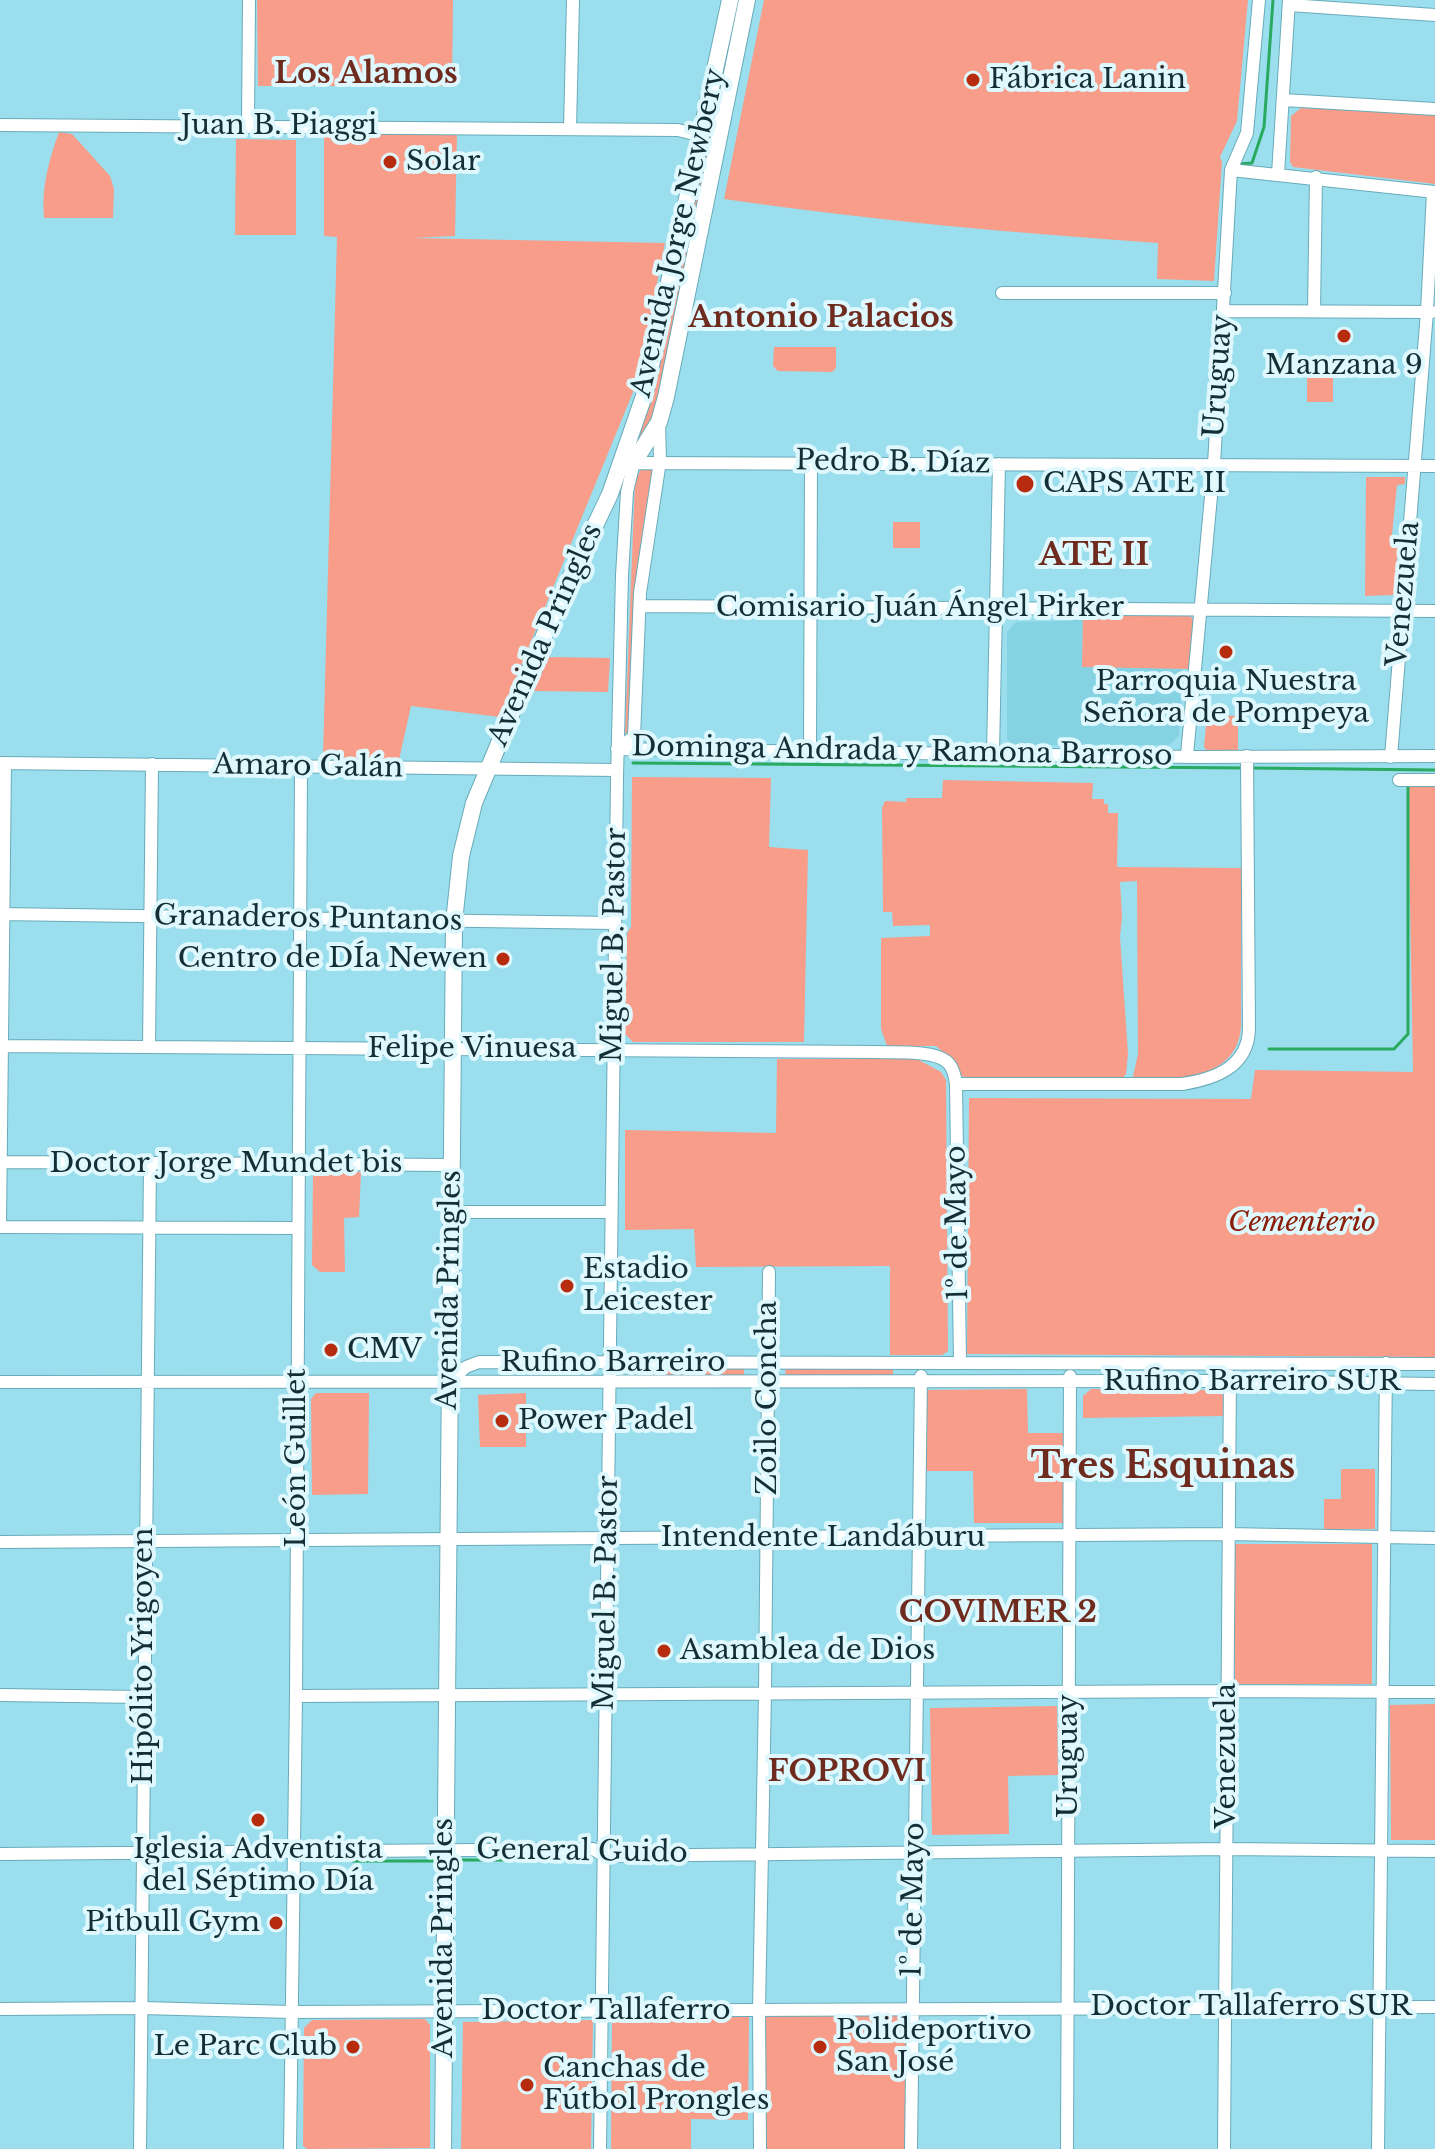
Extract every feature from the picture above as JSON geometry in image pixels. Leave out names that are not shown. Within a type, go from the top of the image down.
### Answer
[{"type":"main road","name":"Avenida Jorge Newbery","points":[[627,463],[654,358],[730,0]]},
{"type":"main road","name":"Avenida Jorge Newbery","points":[[627,463],[659,422],[677,348],[747,0]]},
{"type":"main road","name":"Avenida Pringles","points":[[443,2149],[454,922],[466,832],[486,771],[554,612],[627,463]]},
{"type":"street","points":[[248,125],[249,0]]},
{"type":"street","points":[[570,129],[573,0]]},
{"type":"street","name":"Uruguay","points":[[1187,755],[1214,464],[1231,170],[1247,133],[1259,0]]},
{"type":"street","points":[[1278,174],[1289,3],[1435,15]]},
{"type":"street","points":[[1284,100],[1435,109]]},
{"type":"street","name":"Juan B. Piaggi","points":[[0,125],[678,130],[702,136]]},
{"type":"street","points":[[1231,170],[1434,192]]},
{"type":"street","points":[[1314,311],[1316,177]]},
{"type":"street","name":"Venezuela","points":[[1391,757],[1414,467],[1431,312],[1434,192]]},
{"type":"street","points":[[1002,293],[1225,293]]},
{"type":"street","points":[[1223,311],[1431,312]]},
{"type":"street","name":"Avenida Jorge Newbery","points":[[659,422],[660,461]]},
{"type":"street","name":"Miguel B. Pastor","points":[[617,749],[634,737],[640,606],[660,461]]},
{"type":"street","points":[[810,751],[811,462]]},
{"type":"street","name":"Pedro B. Díaz","points":[[627,463],[1435,466]]},
{"type":"street","name":"Miguel B. Pastor","points":[[600,2149],[617,749],[627,463]]},
{"type":"street","points":[[993,753],[999,464]]},
{"type":"street","name":"Comisario Juán Ángel Pirker","points":[[640,606],[1435,611]]},
{"type":"street","name":"Dominga Andrada y Ramona Barroso","points":[[617,749],[1435,756]]},
{"type":"street","points":[[956,1084],[1182,1084],[1218,1076],[1245,1052],[1249,1036],[1247,756]]},
{"type":"street","points":[[3,763],[0,1226],[297,1228]]},
{"type":"street","name":"Amaro Galán","points":[[3,763],[486,771],[617,770]]},
{"type":"street","points":[[149,1047],[152,764]]},
{"type":"street","name":"León Guillet","points":[[290,2149],[301,767]]},
{"type":"street","points":[[1399,780],[1435,780]]},
{"type":"street","name":"Granaderos Puntanos","points":[[2,914],[615,923]]},
{"type":"street","name":"Felipe Vinuesa","points":[[1,1046],[877,1052],[931,1055],[946,1061],[953,1071],[956,1084]]},
{"type":"street","name":"1º de Mayo","points":[[956,1084],[960,1363]]},
{"type":"street","name":"Doctor Jorge Mundet bis","points":[[1,1162],[451,1165]]},
{"type":"street","name":"Hipólito Yrigoyen","points":[[140,2149],[142,1697],[150,1164]]},
{"type":"street","points":[[451,1212],[611,1212]]},
{"type":"street","name":"Zoilo Concha","points":[[760,2149],[759,2010],[769,1272]]},
{"type":"street","name":"Rufino Barreiro","points":[[448,1382],[466,1367],[479,1362],[1071,1362]]},
{"type":"street","name":"Uruguay","points":[[1067,2149],[1071,1362]]},
{"type":"street","name":"Rufino Barreiro SUR","points":[[1071,1362],[1435,1364]]},
{"type":"street","name":"Venezuela","points":[[1224,2149],[1230,1362]]},
{"type":"street","name":"1º de Mayo","points":[[911,2149],[920,1363]]},
{"type":"street","points":[[1378,2149],[1386,1363]]},
{"type":"street","name":"Rufino Barreiro","points":[[0,1382],[1070,1381]]},
{"type":"street","name":"Rufino Barreiro SUR","points":[[1070,1381],[1435,1384]]},
{"type":"street","name":"Intendente Landáburu","points":[[0,1542],[1228,1534],[1435,1538]]},
{"type":"street","points":[[296,1696],[1435,1692]]},
{"type":"street","points":[[0,1695],[142,1697]]},
{"type":"street","name":"General Guido","points":[[0,1854],[593,1849],[605,1856],[1226,1849],[1435,1851]]},
{"type":"street","name":"Doctor Tallaferro SUR","points":[[1068,2006],[1435,2007]]},
{"type":"street","name":"Doctor Tallaferro","points":[[0,2009],[142,2008],[291,2012],[1068,2006]]},
{"type":"shaded area","points":[[1083,615],[1082,667],[1182,668],[1179,736],[1169,745],[1012,745],[1007,739],[1007,632],[1016,622],[1070,621]]},
{"type":"green space","points":[[257,0],[453,0],[452,86],[258,86]]},
{"type":"green space","points":[[734,0],[744,0],[656,419],[633,448],[655,388]]},
{"type":"green space","points":[[764,0],[1248,0],[1237,121],[1220,157],[1214,281],[1157,279],[1158,243],[941,225],[724,199]]},
{"type":"green space","points":[[1301,108],[1435,115],[1435,184],[1293,167],[1290,162],[1291,116]]},
{"type":"green space","points":[[59,132],[72,134],[110,176],[114,189],[113,218],[44,218],[47,174]]},
{"type":"green space","points":[[324,132],[457,132],[455,236],[412,238],[665,243],[638,380],[500,717],[411,706],[399,760],[323,757],[337,237],[324,236]]},
{"type":"green space","points":[[236,139],[296,140],[296,235],[235,235]]},
{"type":"green space","points":[[774,347],[836,347],[836,368],[832,372],[778,371],[773,366]]},
{"type":"green space","points":[[1333,372],[1333,402],[1307,402],[1307,373]]},
{"type":"green space","points":[[642,467],[653,468],[636,575],[631,728],[625,734],[635,481]]},
{"type":"green space","points":[[1366,477],[1405,477],[1405,484],[1397,485],[1391,545],[1398,546],[1394,595],[1365,596]]},
{"type":"green space","points":[[893,522],[920,522],[920,548],[893,548]]},
{"type":"green space","points":[[1083,615],[1190,616],[1194,620],[1190,669],[1082,667]]},
{"type":"green space","points":[[549,657],[610,658],[608,692],[533,691]]},
{"type":"green space","points":[[1207,715],[1238,716],[1238,751],[1208,752],[1204,747]]},
{"type":"green space","points":[[632,777],[771,778],[769,847],[808,850],[804,1042],[633,1042],[625,1034],[627,933],[631,927]]},
{"type":"green space","points":[[943,780],[1093,783],[1092,799],[1104,799],[1104,804],[1108,804],[1108,813],[1118,813],[1117,867],[1241,868],[1241,1027],[1237,1045],[1228,1058],[1216,1068],[1200,1074],[1166,1080],[1132,1081],[1138,1054],[1137,881],[1120,882],[1120,937],[1128,1054],[1126,1074],[1121,1080],[979,1082],[962,1076],[956,1064],[936,1046],[887,1046],[881,1029],[881,938],[930,936],[930,925],[893,926],[892,912],[883,912],[882,808],[885,801],[942,798]]},
{"type":"green space","name":"Cementerio","points":[[1408,786],[1435,786],[1435,1357],[967,1354],[969,1098],[1251,1099],[1255,1070],[1413,1072]]},
{"type":"green space","points":[[777,1059],[917,1059],[941,1072],[946,1080],[948,1351],[942,1355],[890,1355],[890,1266],[696,1267],[694,1229],[625,1230],[625,1130],[776,1133]]},
{"type":"green space","points":[[317,1172],[361,1172],[359,1217],[344,1218],[345,1272],[320,1272],[312,1265],[313,1176]]},
{"type":"green space","points":[[744,1368],[744,1375],[637,1376],[637,1369]]},
{"type":"green space","points":[[893,1368],[893,1375],[786,1376],[785,1369]]},
{"type":"green space","points":[[1027,1389],[1028,1433],[1065,1433],[1066,1523],[974,1523],[973,1471],[924,1471],[924,1390]]},
{"type":"green space","points":[[1091,1389],[1214,1390],[1223,1395],[1225,1416],[1083,1418],[1083,1396]]},
{"type":"green space","points":[[316,1393],[369,1393],[368,1494],[312,1495],[311,1399]]},
{"type":"green space","name":"Power Padel","points":[[526,1393],[526,1447],[480,1447],[478,1395]]},
{"type":"green space","points":[[1341,1469],[1375,1469],[1375,1529],[1324,1529],[1324,1499],[1341,1499]]},
{"type":"green space","points":[[1235,1544],[1372,1544],[1372,1684],[1235,1684]]},
{"type":"green space","points":[[1435,1704],[1435,1840],[1391,1840],[1390,1705]]},
{"type":"green space","points":[[1057,1706],[1058,1775],[1008,1776],[1009,1834],[932,1835],[930,1708]]},
{"type":"green space","points":[[906,2013],[905,2149],[765,2149],[766,2016]]},
{"type":"green space","points":[[612,2016],[749,2017],[748,2120],[691,2119],[691,2149],[611,2149]]},
{"type":"green space","points":[[425,2019],[430,2025],[430,2148],[307,2149],[303,2146],[304,2028],[312,2020]]},
{"type":"green space","name":"Canchas de Fútbol Prongles","points":[[593,2020],[591,2149],[461,2149],[463,2022]]},
{"type":"waterway","points":[[1239,164],[1252,163],[1264,127],[1273,0]]},
{"type":"waterway","points":[[633,763],[1245,768]]},
{"type":"waterway","points":[[1252,768],[1435,770]]},
{"type":"waterway","points":[[1269,1049],[1394,1049],[1408,1034],[1408,786]]},
{"type":"waterway","points":[[454,1860],[532,1860]]},
{"type":"waterway","points":[[353,1861],[435,1861]]},
{"type":"place","name":"Fábrica Lanin","points":[[973,80]]},
{"type":"place","name":"Solar","points":[[390,162]]},
{"type":"place","name":"Manzana 9","points":[[1344,336]]},
{"type":"place","name":"CAPS ATE II","points":[[1025,484]]},
{"type":"place","name":"Parroquia Nuestra Señora de Pompeya","points":[[1226,652]]},
{"type":"place","name":"Centro de DÍa Newen","points":[[503,959]]},
{"type":"place","name":"Estadio Leicester","points":[[567,1286]]},
{"type":"place","name":"CMV","points":[[331,1350]]},
{"type":"place","name":"Power Padel","points":[[502,1421]]},
{"type":"place","name":"Asamblea de Dios","points":[[664,1651]]},
{"type":"place","name":"Iglesia Adventista del Séptimo Día","points":[[258,1820]]},
{"type":"place","name":"Pitbull Gym","points":[[276,1923]]},
{"type":"place","name":"Le Parc Club","points":[[353,2047]]},
{"type":"place","name":"Polideportivo San José","points":[[820,2047]]},
{"type":"place","name":"Canchas de Fútbol Prongles","points":[[527,2085]]},
{"type":"district","name":"Los Alamos","points":[[366,75]]},
{"type":"district","name":"Antonio Palacios","points":[[821,319]]},
{"type":"district","name":"ATE II","points":[[1094,556]]},
{"type":"district","name":"Tres Esquinas","points":[[1163,1468]]},
{"type":"district","name":"COVIMER 2","points":[[998,1614]]},
{"type":"district","name":"FOPROVI","points":[[847,1773]]}]
